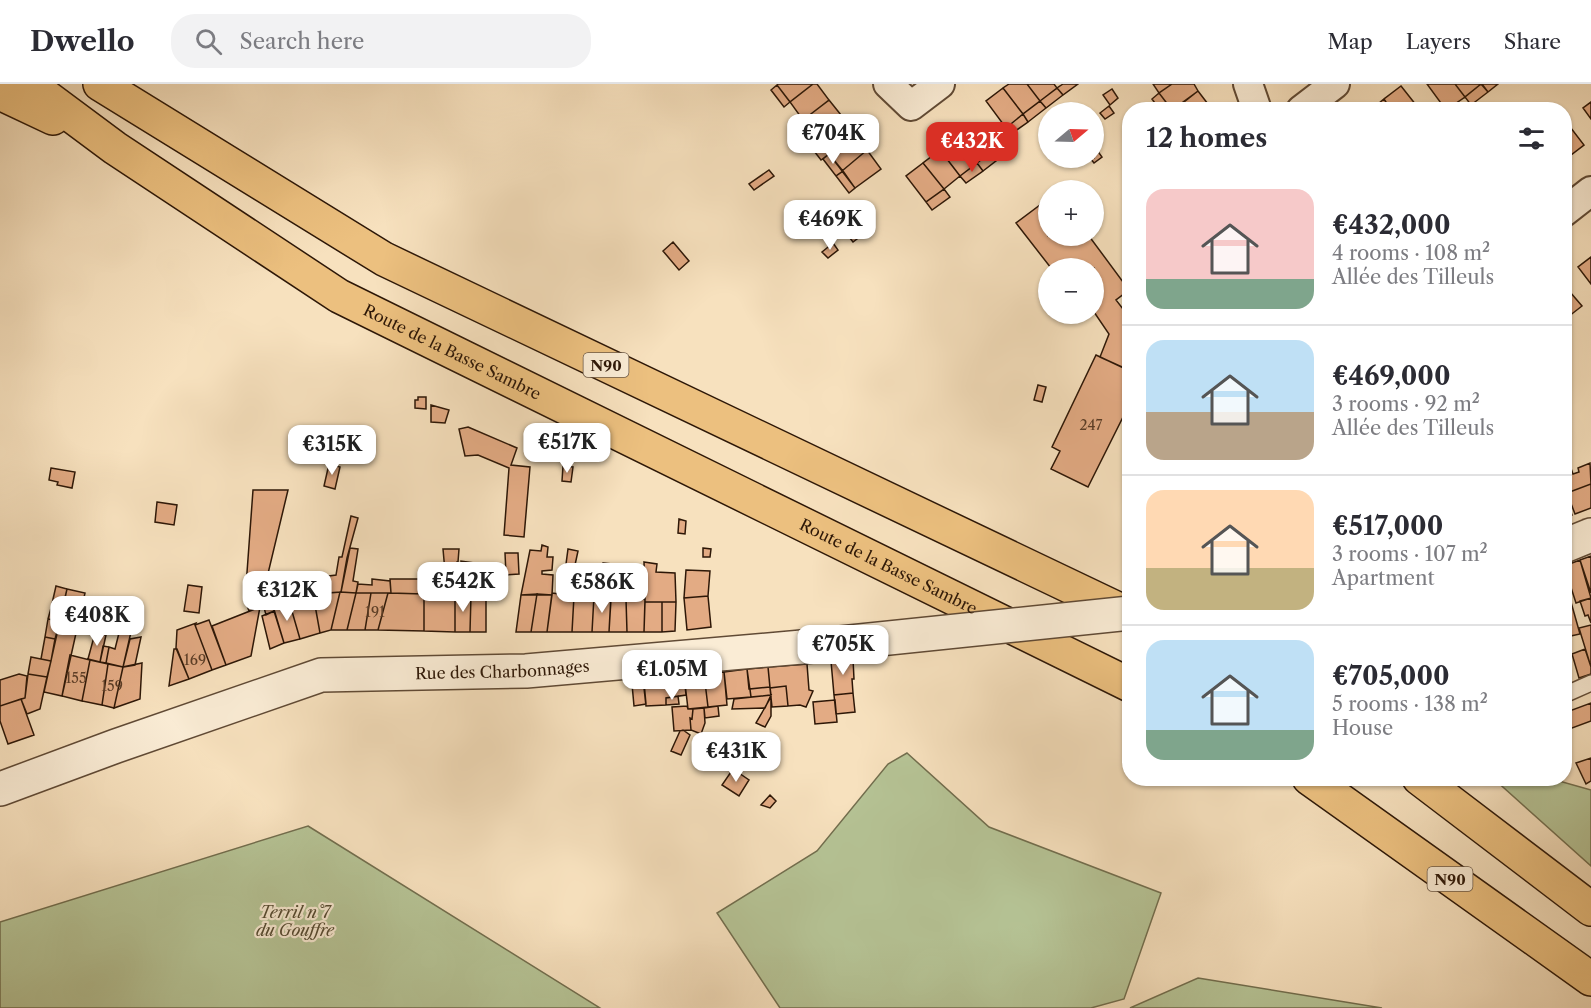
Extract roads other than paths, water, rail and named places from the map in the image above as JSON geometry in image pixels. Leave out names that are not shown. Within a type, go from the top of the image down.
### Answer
[{"type":"highway","name":"Route de la Basse Sambre","points":[[29,84],[115,148],[339,296],[1122,681]]},
{"type":"highway","name":"N90","points":[[100,84],[384,259],[1122,610]]},
{"type":"highway","points":[[111,84],[139,109]]},
{"type":"highway","points":[[0,93],[115,148]]},
{"type":"highway","name":"N90","points":[[1320,786],[1591,980]]},
{"type":"highway","points":[[1430,786],[1591,909]]},
{"type":"street","points":[[888,84],[911,106],[940,84]]},
{"type":"street","points":[[1248,84],[1254,102]]},
{"type":"street","points":[[1311,102],[1335,84]]},
{"type":"street","points":[[1572,206],[1591,191]]},
{"type":"street","points":[[1572,543],[1591,535]]},
{"type":"street","name":"Rue des Charbonnages","points":[[0,789],[321,675],[526,671],[802,647],[1122,615]]},
{"type":"lane","points":[[1572,691],[1591,683]]},
{"type":"park label","name":"Terril n°7 du Gouffre","points":[[295,921]]}]
